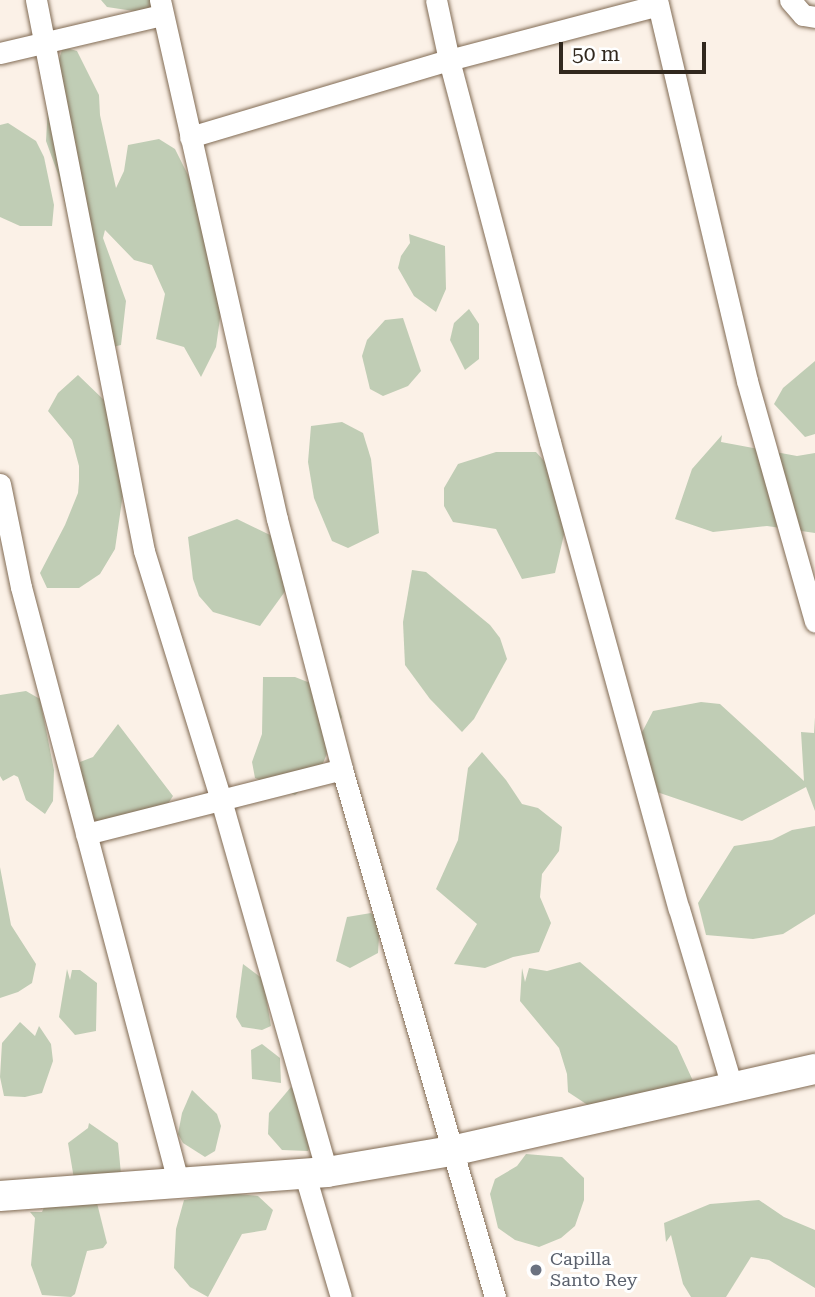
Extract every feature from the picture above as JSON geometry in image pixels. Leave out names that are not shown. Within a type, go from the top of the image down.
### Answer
[{"type":"main road","points":[[0,1196],[316,1174],[451,1151],[815,1069]]},
{"type":"street","points":[[36,0],[144,551],[221,800],[316,1174],[341,1297]]},
{"type":"street","points":[[436,0],[449,60],[554,454],[679,909],[732,1087]]},
{"type":"street","points":[[789,0],[803,15],[815,17]]},
{"type":"street","points":[[190,137],[449,60],[657,3],[740,355],[815,622]]},
{"type":"street","points":[[0,53],[161,7],[277,519],[342,769],[495,1297]]},
{"type":"street","points":[[0,484],[20,587],[180,1185]]},
{"type":"street","points":[[86,834],[342,769]]},
{"type":"green space","points":[[101,0],[157,0],[147,13],[107,7]]},
{"type":"green space","points":[[63,47],[77,51],[99,95],[100,115],[116,188],[124,171],[128,145],[159,139],[175,149],[195,189],[196,207],[210,251],[222,304],[216,347],[201,377],[184,347],[156,339],[165,294],[152,265],[134,260],[105,230],[103,238],[126,301],[121,345],[104,349],[83,299],[84,280],[58,174],[46,141],[49,89]]},
{"type":"green space","points":[[8,123],[36,141],[44,157],[54,205],[52,226],[20,226],[0,217],[0,125]]},
{"type":"green space","points":[[409,234],[445,246],[446,289],[436,312],[414,296],[398,268],[401,256],[410,243]]},
{"type":"green space","points":[[469,309],[479,324],[479,359],[465,370],[450,340],[454,323]]},
{"type":"green space","points":[[403,318],[421,371],[408,386],[383,396],[370,389],[362,356],[367,340],[385,320]]},
{"type":"green space","points":[[815,361],[815,434],[805,437],[774,404],[783,388]]},
{"type":"green space","points":[[78,375],[105,401],[126,473],[115,549],[100,574],[79,588],[47,588],[40,573],[65,525],[78,493],[79,481],[79,466],[72,440],[48,411],[58,393]]},
{"type":"green space","points":[[342,422],[363,433],[371,459],[379,533],[348,548],[332,541],[314,498],[308,462],[311,426]]},
{"type":"green space","points":[[722,435],[721,442],[797,456],[815,453],[815,533],[767,526],[713,532],[675,519],[692,469]]},
{"type":"green space","points":[[496,452],[536,452],[566,485],[570,509],[555,573],[522,579],[496,529],[453,522],[444,506],[444,488],[458,464]]},
{"type":"green space","points":[[237,519],[293,546],[294,579],[260,626],[213,612],[199,596],[193,579],[188,537]]},
{"type":"green space","points":[[412,570],[426,572],[490,625],[500,638],[507,659],[474,719],[462,732],[430,699],[405,665],[403,622]]},
{"type":"green space","points":[[263,677],[295,677],[333,692],[342,717],[319,773],[295,795],[255,778],[252,762],[262,734]]},
{"type":"green space","points":[[26,691],[40,699],[54,770],[53,801],[45,814],[26,800],[18,777],[14,775],[3,781],[0,776],[0,695]]},
{"type":"green space","points":[[701,702],[720,704],[804,781],[801,732],[814,733],[815,717],[815,811],[806,787],[742,821],[654,791],[637,742],[653,711]]},
{"type":"green space","points":[[118,724],[173,796],[150,831],[103,825],[86,814],[80,762],[93,757]]},
{"type":"green space","points":[[482,752],[522,804],[538,808],[562,827],[559,851],[542,874],[540,897],[551,923],[539,952],[513,957],[485,968],[454,964],[477,924],[436,889],[458,840],[468,768]]},
{"type":"green space","points":[[815,826],[815,914],[783,934],[753,939],[706,935],[698,903],[734,846],[772,840],[792,830]]},
{"type":"green space","points":[[0,867],[11,925],[36,964],[32,983],[18,992],[0,998]]},
{"type":"green space","points":[[371,913],[380,922],[378,953],[350,968],[336,961],[347,917]]},
{"type":"green space","points":[[580,962],[677,1046],[699,1094],[651,1113],[624,1129],[568,1092],[567,1074],[559,1048],[520,1001],[522,968],[525,982],[529,968],[547,971]]},
{"type":"green space","points":[[243,964],[263,979],[271,1026],[262,1030],[242,1027],[236,1017]]},
{"type":"green space","points":[[67,969],[70,980],[72,970],[80,970],[97,983],[96,1031],[75,1035],[59,1017]]},
{"type":"green space","points":[[20,1022],[35,1036],[39,1026],[51,1044],[53,1061],[42,1093],[25,1097],[4,1096],[0,1077],[2,1043]]},
{"type":"green space","points":[[262,1044],[280,1058],[281,1083],[252,1079],[251,1050]]},
{"type":"green space","points":[[291,1087],[317,1111],[317,1127],[308,1151],[282,1150],[268,1134],[269,1113]]},
{"type":"green space","points":[[192,1090],[217,1114],[221,1126],[215,1151],[205,1157],[183,1143],[178,1134],[182,1113]]},
{"type":"green space","points":[[89,1123],[118,1143],[122,1184],[74,1179],[68,1143],[88,1128]]},
{"type":"green space","points":[[526,1154],[562,1157],[584,1178],[584,1200],[575,1226],[561,1238],[539,1247],[515,1240],[498,1228],[490,1194],[495,1179],[517,1166]]},
{"type":"green space","points":[[227,1193],[258,1196],[273,1210],[266,1230],[242,1234],[208,1297],[190,1287],[174,1268],[176,1229],[184,1200]]},
{"type":"green space","points":[[47,1200],[65,1207],[97,1203],[107,1243],[103,1248],[87,1251],[75,1294],[71,1297],[42,1295],[31,1265],[35,1218],[30,1212],[42,1212]]},
{"type":"green space","points":[[759,1200],[784,1217],[815,1230],[815,1288],[769,1260],[751,1257],[726,1297],[691,1297],[683,1284],[671,1235],[666,1242],[664,1223],[710,1204]]},
{"type":"place","name":"Capilla Santo Rey","points":[[536,1270]]}]
